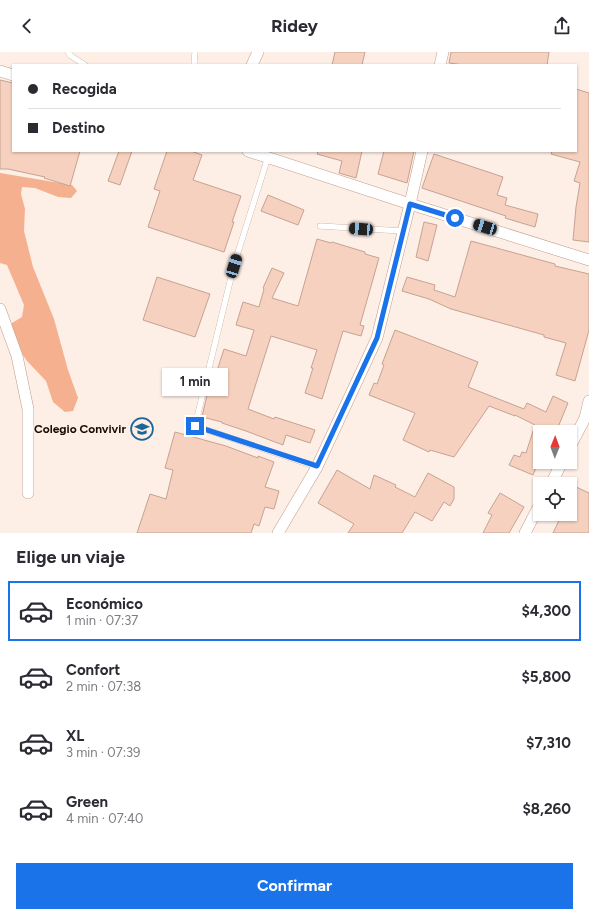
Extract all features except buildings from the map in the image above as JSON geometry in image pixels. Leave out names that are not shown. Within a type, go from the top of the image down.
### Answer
[{"type":"street","points":[[252,64],[258,52]]},
{"type":"street","points":[[440,64],[443,52]]},
{"type":"street","points":[[0,71],[12,76]]},
{"type":"street","points":[[251,152],[589,260]]},
{"type":"street","points":[[278,533],[317,466],[377,338],[422,152]]},
{"type":"street","points":[[0,309],[17,356],[28,409],[28,493]]},
{"type":"street","points":[[577,433],[585,418],[589,401]]},
{"type":"street","points":[[525,533],[533,518]]},
{"type":"lane","points":[[68,52],[71,56],[83,64]]},
{"type":"lane","points":[[194,64],[195,52]]},
{"type":"lane","points":[[268,157],[234,266],[195,426],[317,466]]},
{"type":"lane","points":[[320,226],[402,231]]},
{"type":"shaded area","points":[[0,173],[72,185],[77,191],[71,198],[58,197],[35,188],[22,187],[21,194],[25,209],[24,231],[33,267],[54,319],[68,370],[78,398],[73,411],[65,412],[53,402],[46,381],[27,361],[12,339],[12,323],[22,317],[24,305],[7,265],[0,263]]},
{"type":"place","name":"Colegio Convivir","points":[[142,429]]},
{"type":"route","points":[[195,426],[317,466],[377,338],[402,231],[410,204],[455,218]]}]
